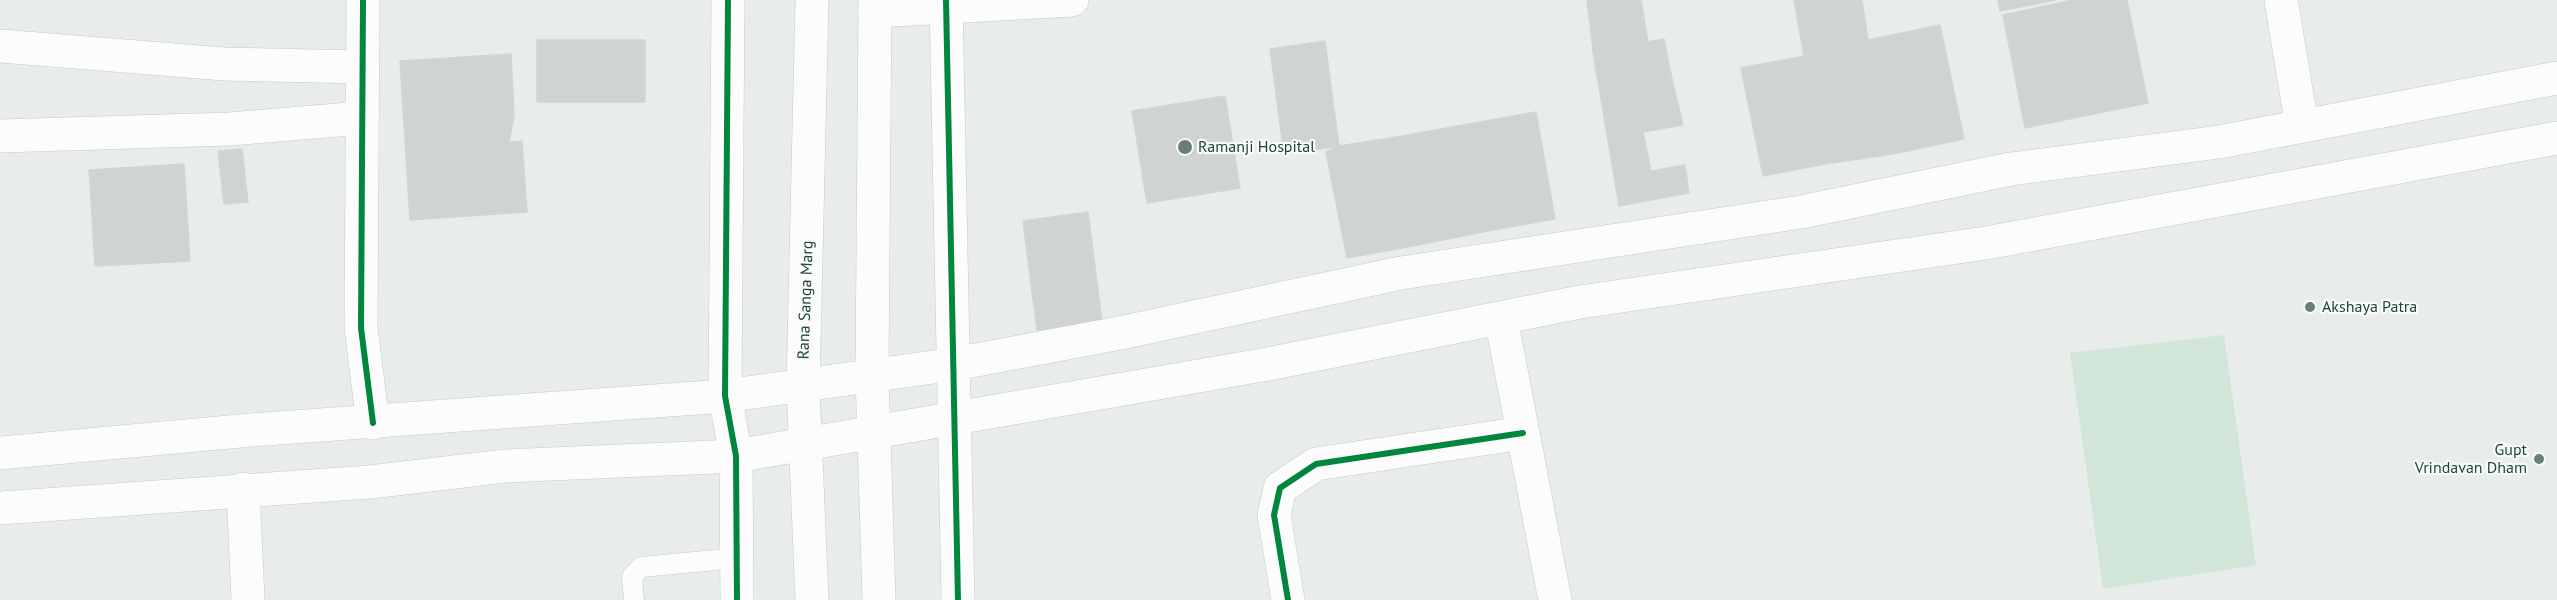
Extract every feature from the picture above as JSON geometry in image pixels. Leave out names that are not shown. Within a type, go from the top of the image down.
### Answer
[{"type":"main road","points":[[363,0],[361,328],[373,423]]},
{"type":"main road","points":[[728,0],[725,396],[736,456],[737,600]]},
{"type":"main road","name":"Rana Sanga Marg","points":[[812,0],[803,387],[812,600]]},
{"type":"main road","points":[[879,600],[872,374],[875,6],[1072,0]]},
{"type":"main road","points":[[2281,0],[2302,126]]},
{"type":"main road","points":[[946,4],[958,600]]},
{"type":"main road","points":[[0,46],[224,64],[361,67]]},
{"type":"main road","points":[[0,453],[240,431],[725,396],[803,387],[872,374],[955,364],[1120,333],[1401,273],[1801,212],[2012,169],[2219,142],[2557,78]]},
{"type":"main road","points":[[0,136],[230,129],[362,118]]},
{"type":"main road","points":[[0,508],[243,489],[370,482],[505,466],[736,456],[1268,364],[1580,303],[1986,243],[2557,138]]},
{"type":"main road","points":[[1501,318],[1555,600]]},
{"type":"main road","points":[[1288,600],[1274,515],[1280,488],[1316,464],[1523,433]]},
{"type":"main road","points":[[243,489],[248,600]]},
{"type":"lane","points":[[634,600],[632,577],[641,567],[737,558]]},
{"type":"green space","points":[[2224,335],[2256,565],[2103,589],[2070,353]]},
{"type":"building","points":[[1587,0],[1641,0],[1649,48],[1594,59]]},
{"type":"building","points":[[1794,0],[1862,0],[1868,40],[1804,56]]},
{"type":"building","points":[[1998,0],[2055,0],[2000,11]]},
{"type":"building","points":[[2073,0],[2127,0],[2148,103],[2025,128],[2003,15]]},
{"type":"building","points":[[1940,25],[1964,139],[1893,154],[1868,40]]},
{"type":"building","points":[[1664,39],[1672,79],[1600,93],[1594,59],[1649,48],[1648,42]]},
{"type":"building","points":[[537,40],[645,40],[645,102],[537,102]]},
{"type":"building","points":[[1868,40],[1893,154],[1825,164],[1804,56]]},
{"type":"building","points":[[1325,41],[1339,146],[1284,154],[1270,49]]},
{"type":"building","points":[[511,54],[514,116],[509,142],[522,141],[527,212],[410,220],[400,61]]},
{"type":"building","points":[[1804,56],[1825,164],[1763,176],[1741,68]]},
{"type":"building","points":[[1672,79],[1683,125],[1643,132],[1651,171],[1685,165],[1689,193],[1619,206],[1600,93]]},
{"type":"building","points":[[1225,96],[1240,188],[1147,203],[1132,111]]},
{"type":"building","points":[[1536,112],[1555,219],[1488,231],[1469,124]]},
{"type":"building","points":[[1469,124],[1488,231],[1418,245],[1397,137]]},
{"type":"building","points":[[1397,137],[1418,245],[1347,258],[1326,152],[1339,146]]},
{"type":"building","points":[[242,149],[248,202],[224,204],[218,151]]},
{"type":"building","points":[[184,164],[190,261],[95,266],[89,170]]},
{"type":"building","points":[[1088,212],[1102,321],[1037,330],[1023,221]]},
{"type":"cycle path","points":[[363,0],[361,328],[373,423]]},
{"type":"cycle path","points":[[728,0],[725,396],[736,456],[737,600]]},
{"type":"cycle path","points":[[946,0],[958,600]]},
{"type":"cycle path","points":[[1288,600],[1274,515],[1280,488],[1316,464],[1523,433]]},
{"type":"place","name":"Ramanji Hospital","points":[[1185,147]]},
{"type":"place","name":"Akshaya Patra","points":[[2310,307]]},
{"type":"place","name":"Gupt Vrindavan Dham","points":[[2539,459]]}]
